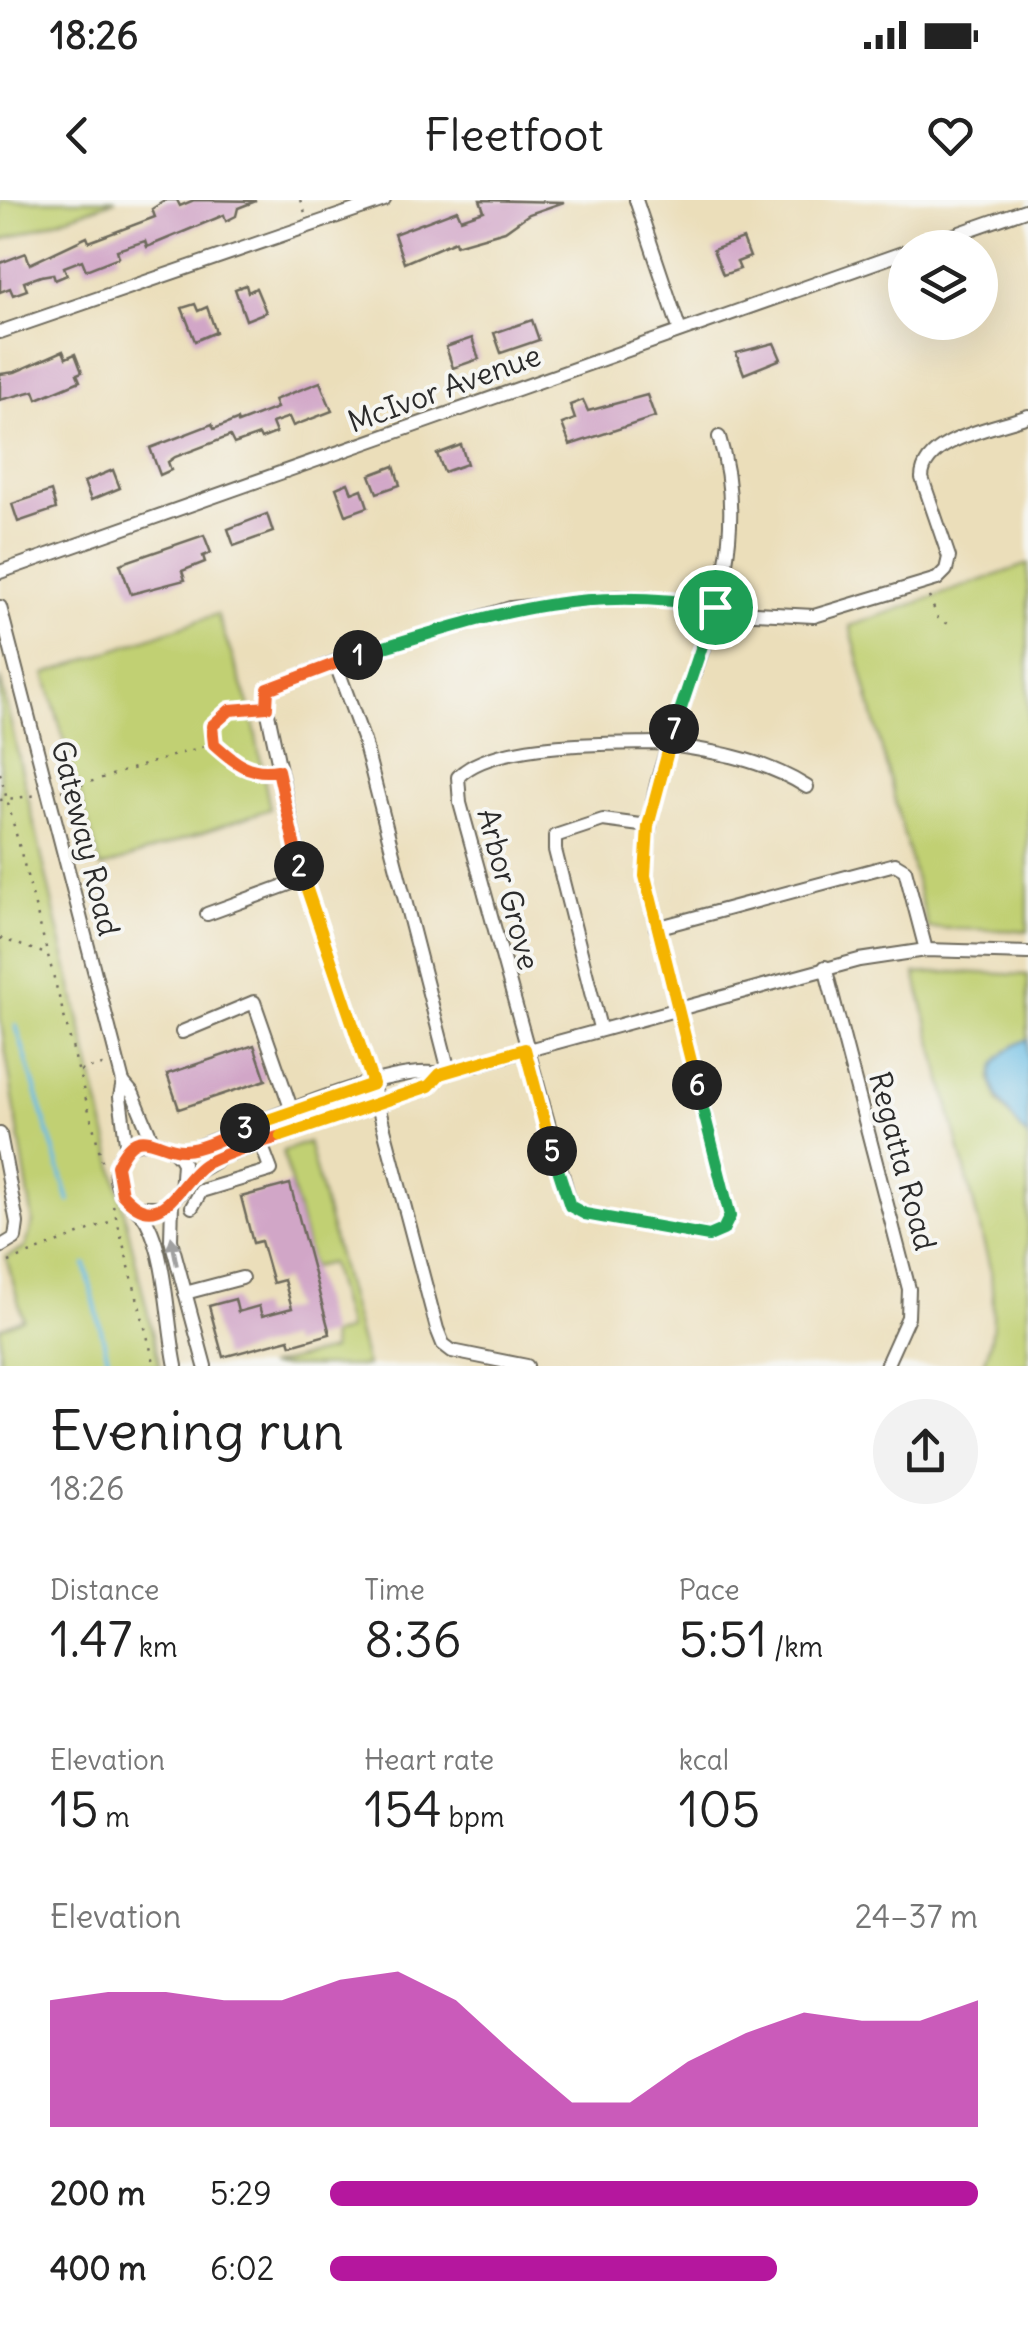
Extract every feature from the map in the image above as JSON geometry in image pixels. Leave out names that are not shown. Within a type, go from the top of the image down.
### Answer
[{"type":"street","points":[[0,332],[384,200]]},
{"type":"street","points":[[636,200],[680,331]]},
{"type":"street","points":[[967,230],[1028,208]]},
{"type":"street","name":"McIvor Avenue","points":[[0,572],[888,258]]},
{"type":"street","points":[[527,1366],[480,1359],[443,1344],[376,1093],[303,880],[278,770],[267,707],[268,689],[335,662],[510,608],[618,597],[786,617],[814,616],[937,579],[946,570],[949,557],[922,478],[922,464],[934,450],[1028,416]]},
{"type":"street","points":[[525,1049],[570,1206],[585,1214],[709,1236],[723,1230],[730,1216],[645,876],[648,826],[668,745],[726,580],[732,535],[731,490],[719,437]]},
{"type":"street","name":"Gateway Road","points":[[0,607],[123,1082],[120,1097],[127,1150],[117,1166],[117,1185],[136,1206],[151,1232],[176,1366]]},
{"type":"street","points":[[335,662],[364,741],[445,1072]]},
{"type":"street","name":"Arbor Grove","points":[[525,1049],[460,804],[458,777],[467,767],[514,753],[614,743],[668,745]]},
{"type":"street","points":[[668,745],[775,767],[807,787]]},
{"type":"street","points":[[600,1028],[555,850],[555,836],[603,820],[648,826]]},
{"type":"street","points":[[656,928],[895,864],[905,870],[926,950]]},
{"type":"street","points":[[207,914],[303,880]]},
{"type":"street","points":[[205,1366],[171,1240],[172,1202],[185,1179],[205,1164],[423,1070],[445,1072],[825,968],[926,950],[1028,954]]},
{"type":"street","name":"Regatta Road","points":[[825,968],[909,1288],[908,1317],[886,1366]]},
{"type":"street","points":[[182,1032],[254,1002],[292,1111]]},
{"type":"street","name":"Gateway Road","points":[[123,1082],[134,1094],[152,1140]]},
{"type":"street","points":[[127,1150],[152,1140],[188,1150],[292,1111],[376,1093]]},
{"type":"street","points":[[192,1206],[201,1192],[271,1170],[254,1124]]},
{"type":"street","points":[[0,1134],[17,1224],[15,1238],[0,1247]]},
{"type":"street","points":[[174,1149],[183,1163],[185,1179]]},
{"type":"street","points":[[136,1206],[155,1209],[172,1202]]},
{"type":"street","points":[[184,1293],[242,1278]]},
{"type":"path","points":[[300,200],[310,226]]},
{"type":"path","points":[[930,597],[938,618],[952,626]]},
{"type":"path","points":[[267,707],[220,715],[212,726],[214,744],[246,770],[278,770]]},
{"type":"path","points":[[0,800],[50,794],[214,744]]},
{"type":"path","points":[[0,773],[108,1184]]},
{"type":"path","points":[[0,938],[48,954]]},
{"type":"path","points":[[78,1071],[108,1063],[105,1061]]},
{"type":"path","points":[[112,1202],[155,1366]]},
{"type":"path","points":[[9,1262],[117,1220]]},
{"type":"green space","points":[[0,200],[116,200],[0,241]]},
{"type":"green space","points":[[1028,564],[1028,931],[928,928],[850,626]]},
{"type":"green space","points":[[217,614],[251,710],[270,809],[101,868],[45,674]]},
{"type":"green space","points":[[0,677],[160,1366],[0,1366],[0,1328],[23,1318],[6,1257],[25,1248],[33,1222],[0,1017]]},
{"type":"green space","points":[[915,974],[1028,975],[1028,1039],[1007,1050],[996,1063],[991,1079],[999,1103],[1028,1138],[1028,1366],[983,1366],[992,1331],[991,1272]]},
{"type":"green space","points":[[308,1142],[367,1366],[267,1366],[332,1350],[330,1336],[348,1330],[330,1263],[312,1267],[283,1151]]},
{"type":"water","points":[[1028,1039],[1028,1138],[999,1098],[992,1073],[1008,1050]]},
{"type":"building","points":[[166,200],[177,200],[180,206],[194,200],[256,201],[238,208],[236,216],[226,221],[224,215],[147,247],[145,241],[117,250],[119,257],[86,270],[82,260],[64,267],[67,275],[55,280],[53,274],[24,282],[27,290],[13,295],[10,288],[0,292],[0,263],[26,253],[30,264],[87,237],[89,242],[155,217],[152,209]]},
{"type":"building","points":[[480,200],[564,202],[529,214],[505,231],[456,245],[455,241],[404,263],[394,234],[457,210],[461,219],[484,211]]},
{"type":"building","points":[[743,239],[750,257],[737,262],[740,269],[723,275],[713,250]]},
{"type":"building","points":[[246,285],[248,292],[256,288],[266,312],[246,320],[235,289]]},
{"type":"building","points":[[195,304],[198,311],[207,307],[216,332],[195,341],[182,308]]},
{"type":"building","points":[[532,320],[539,340],[501,353],[494,333]]},
{"type":"building","points":[[472,338],[479,359],[453,368],[446,347]]},
{"type":"building","points":[[774,343],[781,359],[744,374],[736,353]]},
{"type":"building","points":[[63,351],[66,358],[75,354],[82,372],[77,374],[80,381],[37,399],[34,391],[0,400],[0,374],[15,372]]},
{"type":"building","points":[[320,382],[332,411],[293,426],[289,417],[272,423],[276,433],[261,439],[259,435],[234,444],[230,436],[175,457],[168,462],[171,470],[160,475],[150,448],[212,424],[214,429],[277,408],[274,400]]},
{"type":"building","points":[[647,395],[655,417],[570,445],[562,424],[575,419],[570,405],[583,400],[588,411]]},
{"type":"building","points":[[461,445],[467,464],[444,472],[437,454]]},
{"type":"building","points":[[394,466],[400,485],[377,493],[370,475]]},
{"type":"building","points":[[113,470],[120,488],[91,500],[84,482]]},
{"type":"building","points":[[348,483],[352,493],[362,489],[368,507],[346,515],[336,488]]},
{"type":"building","points":[[51,491],[56,509],[18,522],[12,504]]},
{"type":"building","points":[[267,514],[273,532],[234,546],[228,529]]},
{"type":"building","points":[[204,535],[211,553],[203,556],[205,562],[182,571],[185,580],[131,594],[120,564]]},
{"type":"building","points":[[254,1045],[266,1080],[179,1109],[167,1074]]},
{"type":"building","points":[[290,1184],[330,1334],[291,1345],[289,1339],[223,1357],[209,1306],[235,1299],[238,1312],[259,1306],[262,1316],[292,1308],[284,1280],[273,1283],[261,1241],[253,1243],[241,1197]]},
{"type":"waterway","points":[[16,1025],[69,1201]]},
{"type":"waterway","points":[[85,1264],[110,1366]]},
{"type":"route","points":[[618,597],[715,607],[659,774],[648,826],[645,876],[730,1216],[723,1230],[709,1236],[585,1214],[570,1206],[525,1049],[440,1074],[429,1086],[205,1164],[185,1179],[177,1198],[164,1207],[146,1209],[128,1201],[117,1185],[117,1166],[127,1150],[138,1142],[160,1141],[174,1149],[188,1150],[373,1084],[303,880],[278,770],[253,772],[236,764],[214,744],[215,720],[230,710],[267,707],[268,689],[280,682],[510,608],[618,597]]}]
